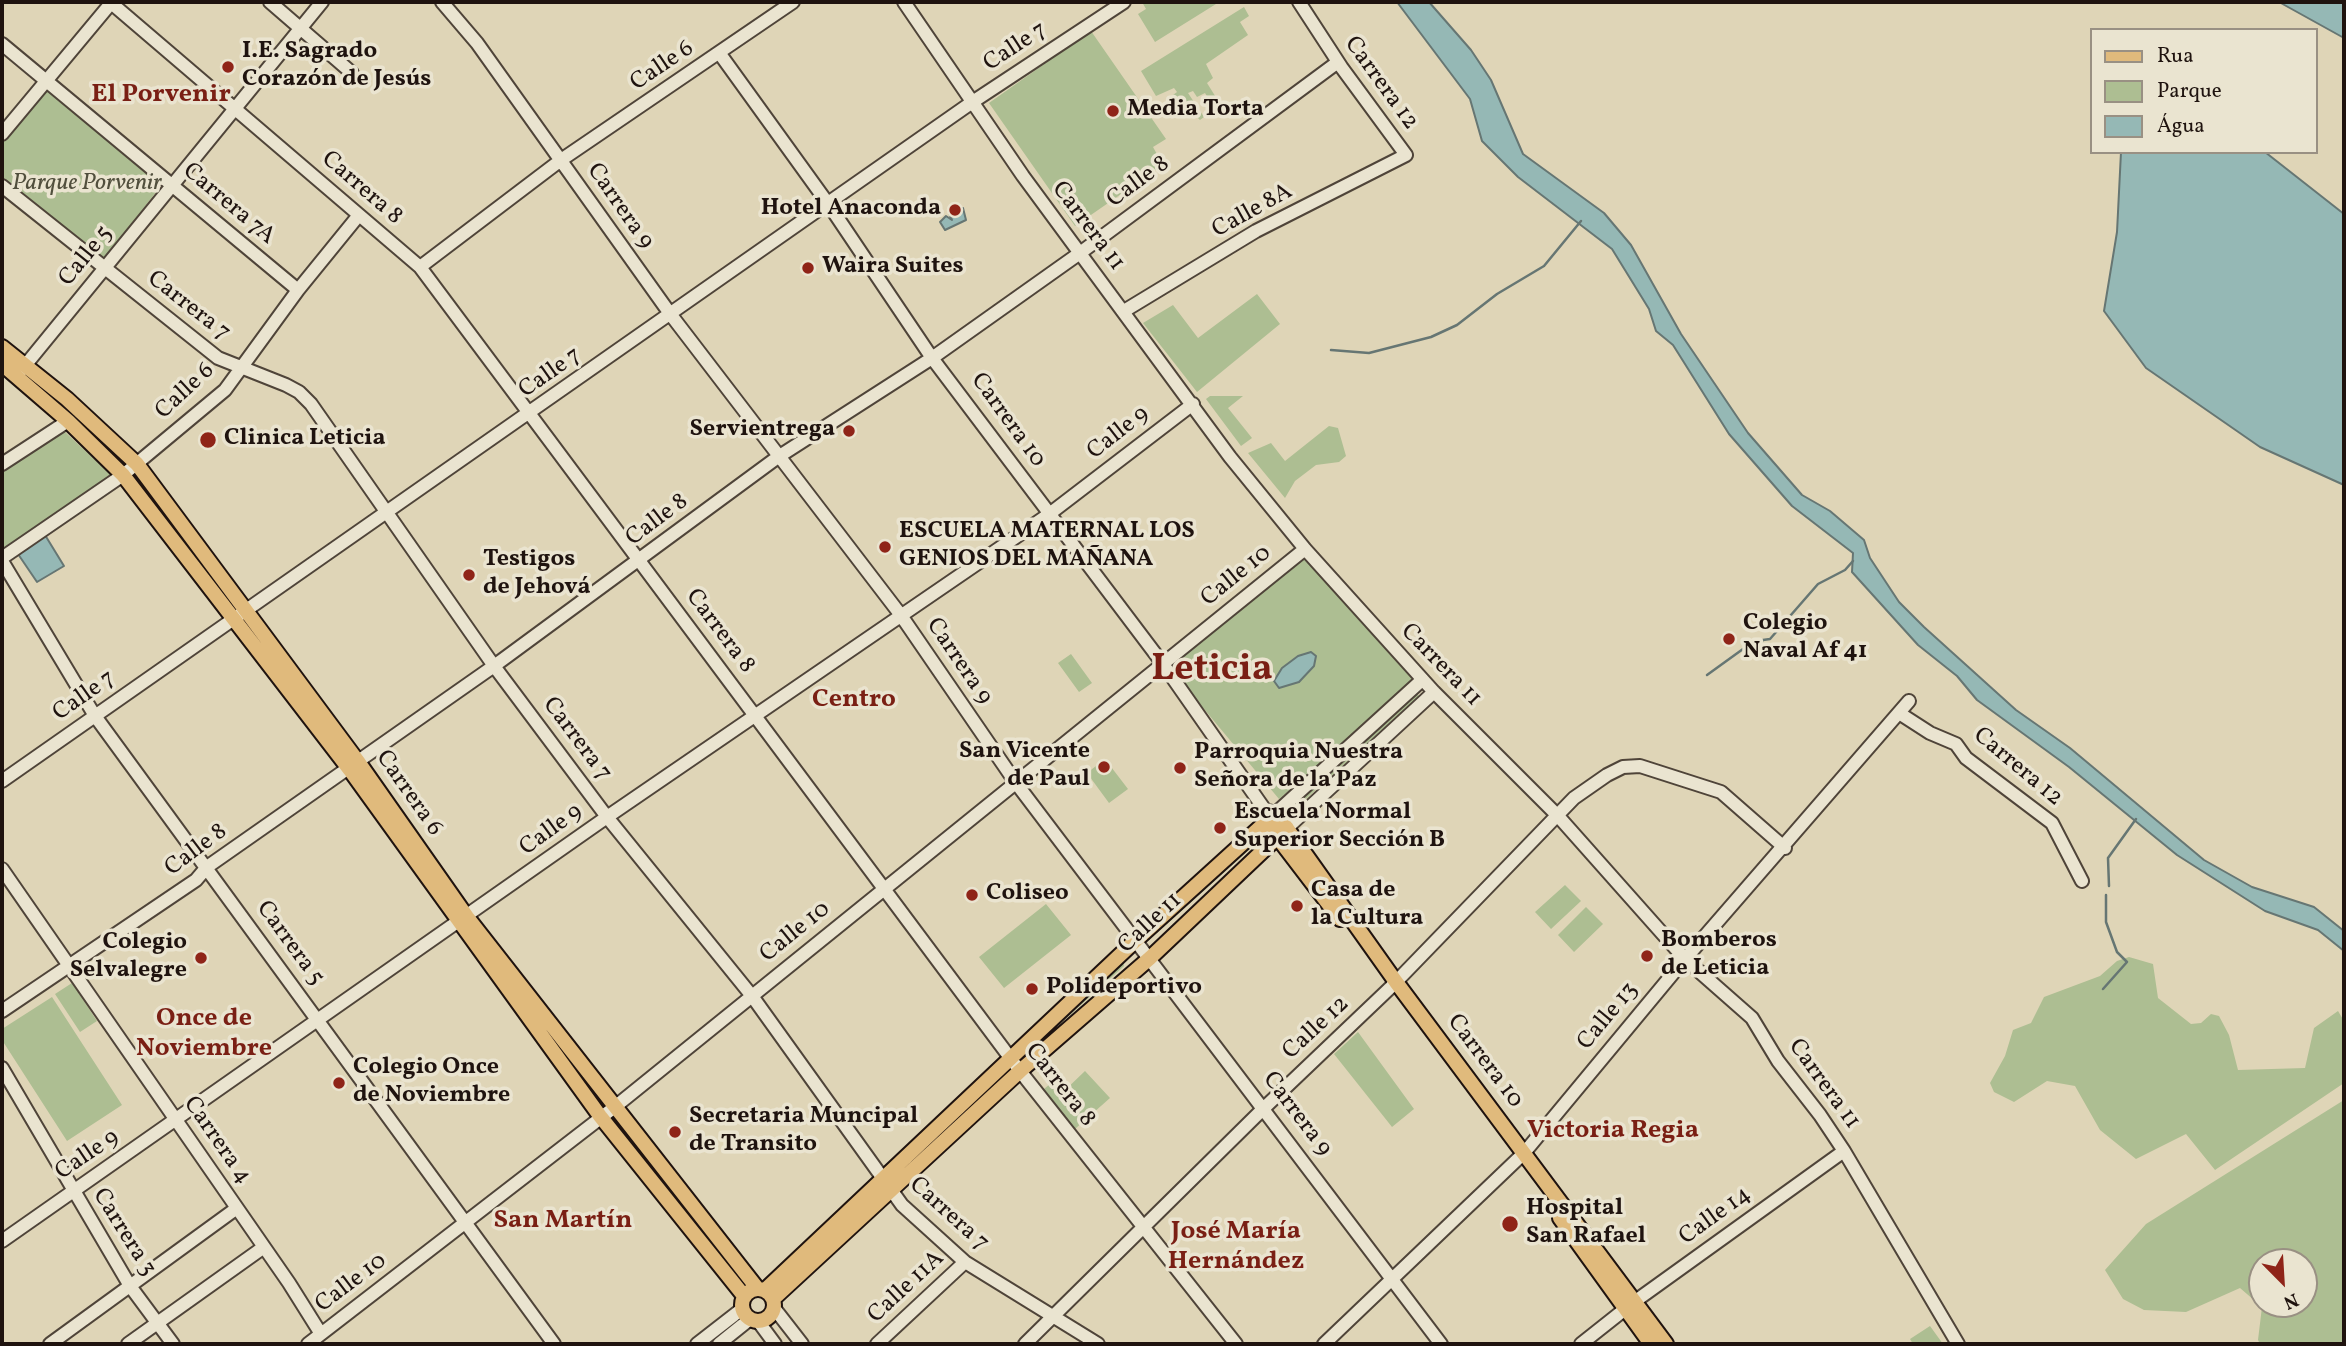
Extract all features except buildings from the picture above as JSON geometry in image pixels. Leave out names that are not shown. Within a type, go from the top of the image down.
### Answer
[{"type":"main road","name":"Carrera 6","points":[[2,347],[68,421],[123,475],[240,616],[354,766],[600,1116],[758,1304]]},
{"type":"main road","name":"Carrera 6","points":[[2,364],[21,371],[67,399],[138,464],[240,616]]},
{"type":"main road","name":"Carrera 10","points":[[1269,815],[1520,1155],[1629,1306],[1651,1344]]},
{"type":"main road","name":"Calle 11","points":[[758,1304],[883,1178],[1269,815]]},
{"type":"main road","name":"Calle 11","points":[[758,1304],[891,1192],[1020,1071],[1150,958],[1282,832]]},
{"type":"main road","name":"Carrera 6","points":[[463,920],[616,1106],[758,1304]]},
{"type":"main road","name":"Carrera 10","points":[[1629,1306],[1666,1344]]},
{"type":"street","points":[[2,134],[111,2]]},
{"type":"street","name":"Carrera 8","points":[[111,2],[420,267],[1020,1071],[1236,1344]]},
{"type":"street","points":[[270,2],[352,72]]},
{"type":"street","name":"Calle 5","points":[[21,371],[322,2]]},
{"type":"street","name":"Carrera 9","points":[[442,2],[477,43],[671,315],[900,614],[1016,783],[1441,1344]]},
{"type":"street","name":"Calle 6","points":[[420,267],[561,160],[793,2]]},
{"type":"street","name":"Carrera 11","points":[[904,2],[971,103],[1079,252],[1230,457],[1306,549],[1422,680],[1558,816],[1685,959],[1752,1018],[1778,1061],[1844,1151],[1958,1344]]},
{"type":"street","name":"Calle 7","points":[[2,781],[829,205],[971,103],[1124,2]]},
{"type":"street","name":"Carrera 12","points":[[1299,2],[1338,62],[1406,155]]},
{"type":"street","name":"Carrera 7A","points":[[2,44],[298,290]]},
{"type":"street","name":"Carrera 10","points":[[720,54],[829,205],[931,356],[1048,515],[1163,664],[1269,815]]},
{"type":"street","name":"Calle 8","points":[[2,1011],[70,968],[196,880],[207,867],[494,666],[777,456],[931,356],[1079,252],[1338,62]]},
{"type":"street","name":"Calle 8A","points":[[1124,312],[1256,231],[1406,155]]},
{"type":"street","name":"Carrera 7","points":[[2,186],[218,358],[299,392],[494,666],[607,817],[752,996],[891,1192],[920,1223],[965,1262],[1098,1344]]},
{"type":"street","name":"Calle 6","points":[[2,559],[138,464],[225,390],[298,290],[359,215]]},
{"type":"street","name":"Calle 9","points":[[2,1241],[607,817],[1048,515],[1193,404]]},
{"type":"street","points":[[2,464],[68,421]]},
{"type":"street","name":"Calle 10","points":[[308,1344],[616,1106],[1306,549]]},
{"type":"street","name":"Carrera 5","points":[[2,559],[95,716],[554,1344]]},
{"type":"street","name":"Calle 11","points":[[1269,815],[1422,680]]},
{"type":"street","name":"Calle 11","points":[[1282,832],[1434,692]]},
{"type":"street","name":"Calle 13","points":[[1324,1344],[1520,1155],[1685,959],[1909,701]]},
{"type":"street","name":"Carrera 12","points":[[1899,713],[1930,733],[1956,744],[1966,758],[2052,822],[2082,881]]},
{"type":"street","name":"Calle 12","points":[[1026,1344],[1264,1108],[1394,985],[1574,798],[1607,775],[1623,767],[1640,766],[1721,792],[1784,848]]},
{"type":"street","name":"Carrera 4","points":[[2,869],[264,1247],[321,1335]]},
{"type":"street","name":"Carrera 3","points":[[2,1068],[130,1286],[173,1344]]},
{"type":"street","name":"Calle 14","points":[[1581,1344],[1629,1306],[1844,1151]]},
{"type":"street","points":[[50,1344],[237,1209]]},
{"type":"street","points":[[128,1344],[264,1247]]},
{"type":"street","name":"Calle 11A","points":[[877,1344],[965,1262]]},
{"type":"street","name":"Calle 11","points":[[697,1344],[758,1304]]},
{"type":"street","name":"Calle 11","points":[[719,1344],[758,1304]]},
{"type":"street","name":"Carrera 6","points":[[758,1304],[775,1344]]},
{"type":"street","name":"Carrera 6","points":[[758,1304],[802,1344]]},
{"type":"green space","points":[[1142,2],[1216,4],[1155,42],[1138,14],[1146,9]]},
{"type":"green space","points":[[1244,7],[1249,16],[1240,22],[1248,35],[1206,64],[1213,78],[1207,83],[1217,99],[1211,103],[1205,93],[1197,97],[1193,91],[1188,93],[1204,117],[1200,120],[1193,113],[1186,117],[1173,95],[1177,92],[1174,88],[1156,96],[1141,71]]},
{"type":"green space","points":[[1091,31],[1166,139],[1153,147],[1163,165],[1075,226],[989,103]]},
{"type":"green space","name":"Parque Porvenir","points":[[47,88],[163,183],[102,262],[2,179],[2,143]]},
{"type":"green space","points":[[1257,294],[1280,324],[1197,392],[1143,323],[1173,305],[1198,338]]},
{"type":"green space","points":[[1210,396],[1243,396],[1228,408],[1252,438],[1241,446],[1206,399]]},
{"type":"green space","points":[[1329,426],[1338,428],[1346,456],[1339,462],[1316,465],[1295,481],[1285,498],[1248,453],[1271,443],[1285,461]]},
{"type":"green space","points":[[64,431],[111,475],[3,549],[2,471]]},
{"type":"green space","points":[[1305,555],[1419,680],[1279,799],[1169,667]]},
{"type":"green space","points":[[1071,654],[1092,683],[1079,692],[1058,663]]},
{"type":"green space","points":[[1416,693],[1419,696],[1297,807],[1293,806],[1292,804]]},
{"type":"green space","points":[[1105,759],[1128,789],[1109,803],[1087,773]]},
{"type":"green space","points":[[1261,834],[1261,839],[1148,941],[1147,937]]},
{"type":"green space","points":[[1565,885],[1581,901],[1551,929],[1535,912]]},
{"type":"green space","points":[[1046,904],[1071,935],[1004,988],[979,957]]},
{"type":"green space","points":[[1586,907],[1603,924],[1574,952],[1558,935]]},
{"type":"green space","points":[[2129,957],[2153,964],[2158,998],[2191,1024],[2201,1023],[2211,1014],[2219,1016],[2229,1035],[2238,1070],[2305,1068],[2314,1028],[2338,1011],[2344,1021],[2344,1083],[2215,1170],[2186,1134],[2136,1159],[2100,1130],[2075,1086],[2047,1081],[2014,1102],[1994,1092],[1990,1083],[2005,1056],[2013,1030],[2031,1023],[2044,997],[2100,976],[2117,961]]},
{"type":"green space","points":[[1123,962],[1124,966],[1026,1052]]},
{"type":"green space","points":[[72,983],[97,1021],[80,1032],[55,994]]},
{"type":"green space","points":[[52,997],[122,1105],[67,1141],[2,1040],[2,1029]]},
{"type":"green space","points":[[1358,1032],[1414,1109],[1392,1127],[1334,1054]]},
{"type":"green space","points":[[1085,1071],[1110,1098],[1075,1129],[1044,1089],[1050,1084],[1060,1095]]},
{"type":"green space","points":[[2344,1100],[2344,1344],[2260,1344],[2258,1340],[2261,1318],[2318,1318],[2318,1248],[2248,1248],[2248,1295],[2240,1288],[2186,1312],[2144,1310],[2123,1299],[2105,1270],[2146,1224]]},
{"type":"green space","points":[[1930,1326],[1943,1344],[1913,1344],[1910,1339]]},
{"type":"water","points":[[1397,2],[1429,2],[1471,50],[1491,80],[1523,154],[1604,213],[1631,245],[1681,334],[1748,433],[1802,495],[1830,511],[1864,540],[1870,558],[1899,602],[2016,710],[2070,748],[2204,860],[2252,887],[2314,907],[2344,931],[2344,951],[2318,930],[2265,911],[2177,855],[2069,767],[1977,700],[1957,676],[1918,645],[1852,572],[1853,553],[1792,506],[1729,434],[1673,345],[1656,331],[1649,309],[1612,249],[1518,177],[1482,141],[1470,99]]},
{"type":"water","points":[[2279,2],[2344,2],[2344,38]]},
{"type":"water","points":[[2121,154],[2268,154],[2344,214],[2344,485],[2260,447],[2146,368],[2104,311],[2117,232]]},
{"type":"water","points":[[963,208],[966,220],[945,230],[940,222],[946,216],[952,220],[949,213]]},
{"type":"water","points":[[45,535],[64,566],[37,582],[18,554]]},
{"type":"water","points":[[1311,652],[1316,656],[1314,666],[1299,682],[1279,688],[1274,681],[1282,668],[1298,656]]},
{"type":"waterway","points":[[1331,350],[1369,353],[1431,337],[1457,325],[1497,294],[1544,266],[1581,221]]},
{"type":"waterway","points":[[1707,675],[1743,649],[1753,650],[1763,640],[1770,639],[1818,584],[1845,570],[1853,561]]},
{"type":"waterway","points":[[2109,886],[2108,858],[2136,819]]},
{"type":"waterway","points":[[2103,989],[2127,962],[2117,952],[2106,922],[2106,895]]},
{"type":"place","name":"I.E. Sagrado Corazón de Jesús","points":[[228,67]]},
{"type":"place","name":"Media Torta","points":[[1113,111]]},
{"type":"place","name":"Hotel Anaconda","points":[[955,210]]},
{"type":"place","name":"Waira Suites","points":[[808,268]]},
{"type":"place","name":"Servientrega","points":[[849,431]]},
{"type":"place","name":"Clinica Leticia","points":[[208,440]]},
{"type":"place","name":"ESCUELA MATERNAL LOS GENIOS DEL MAÑANA","points":[[885,547]]},
{"type":"place","name":"Testigos de Jehová","points":[[469,575]]},
{"type":"place","name":"Colegio Naval Af 41","points":[[1729,639]]},
{"type":"place","name":"San Vicente de Paul","points":[[1104,767]]},
{"type":"place","name":"Parroquia Nuestra Señora de la Paz","points":[[1180,768]]},
{"type":"place","name":"Escuela Normal Superior Sección B","points":[[1220,828]]},
{"type":"place","name":"Coliseo","points":[[972,895]]},
{"type":"place","name":"Casa de la Cultura","points":[[1297,906]]},
{"type":"place","name":"Bomberos de Leticia","points":[[1647,956]]},
{"type":"place","name":"Colegio Selvalegre","points":[[201,958]]},
{"type":"place","name":"Polideportivo","points":[[1032,989]]},
{"type":"place","name":"Colegio Once de Noviembre","points":[[339,1083]]},
{"type":"place","name":"Secretaria Muncipal de Transito","points":[[675,1132]]},
{"type":"place","name":"Hospital San Rafael","points":[[1510,1224]]},
{"type":"district","name":"El Porvenir","points":[[161,96]]},
{"type":"district","name":"Leticia","points":[[1212,672]]},
{"type":"district","name":"Centro","points":[[854,701]]},
{"type":"district","name":"Once de Noviembre","points":[[204,1035]]},
{"type":"district","name":"Victoria Regia","points":[[1613,1132]]},
{"type":"district","name":"San Martín","points":[[563,1222]]},
{"type":"district","name":"José María Hernández","points":[[1236,1248]]}]
